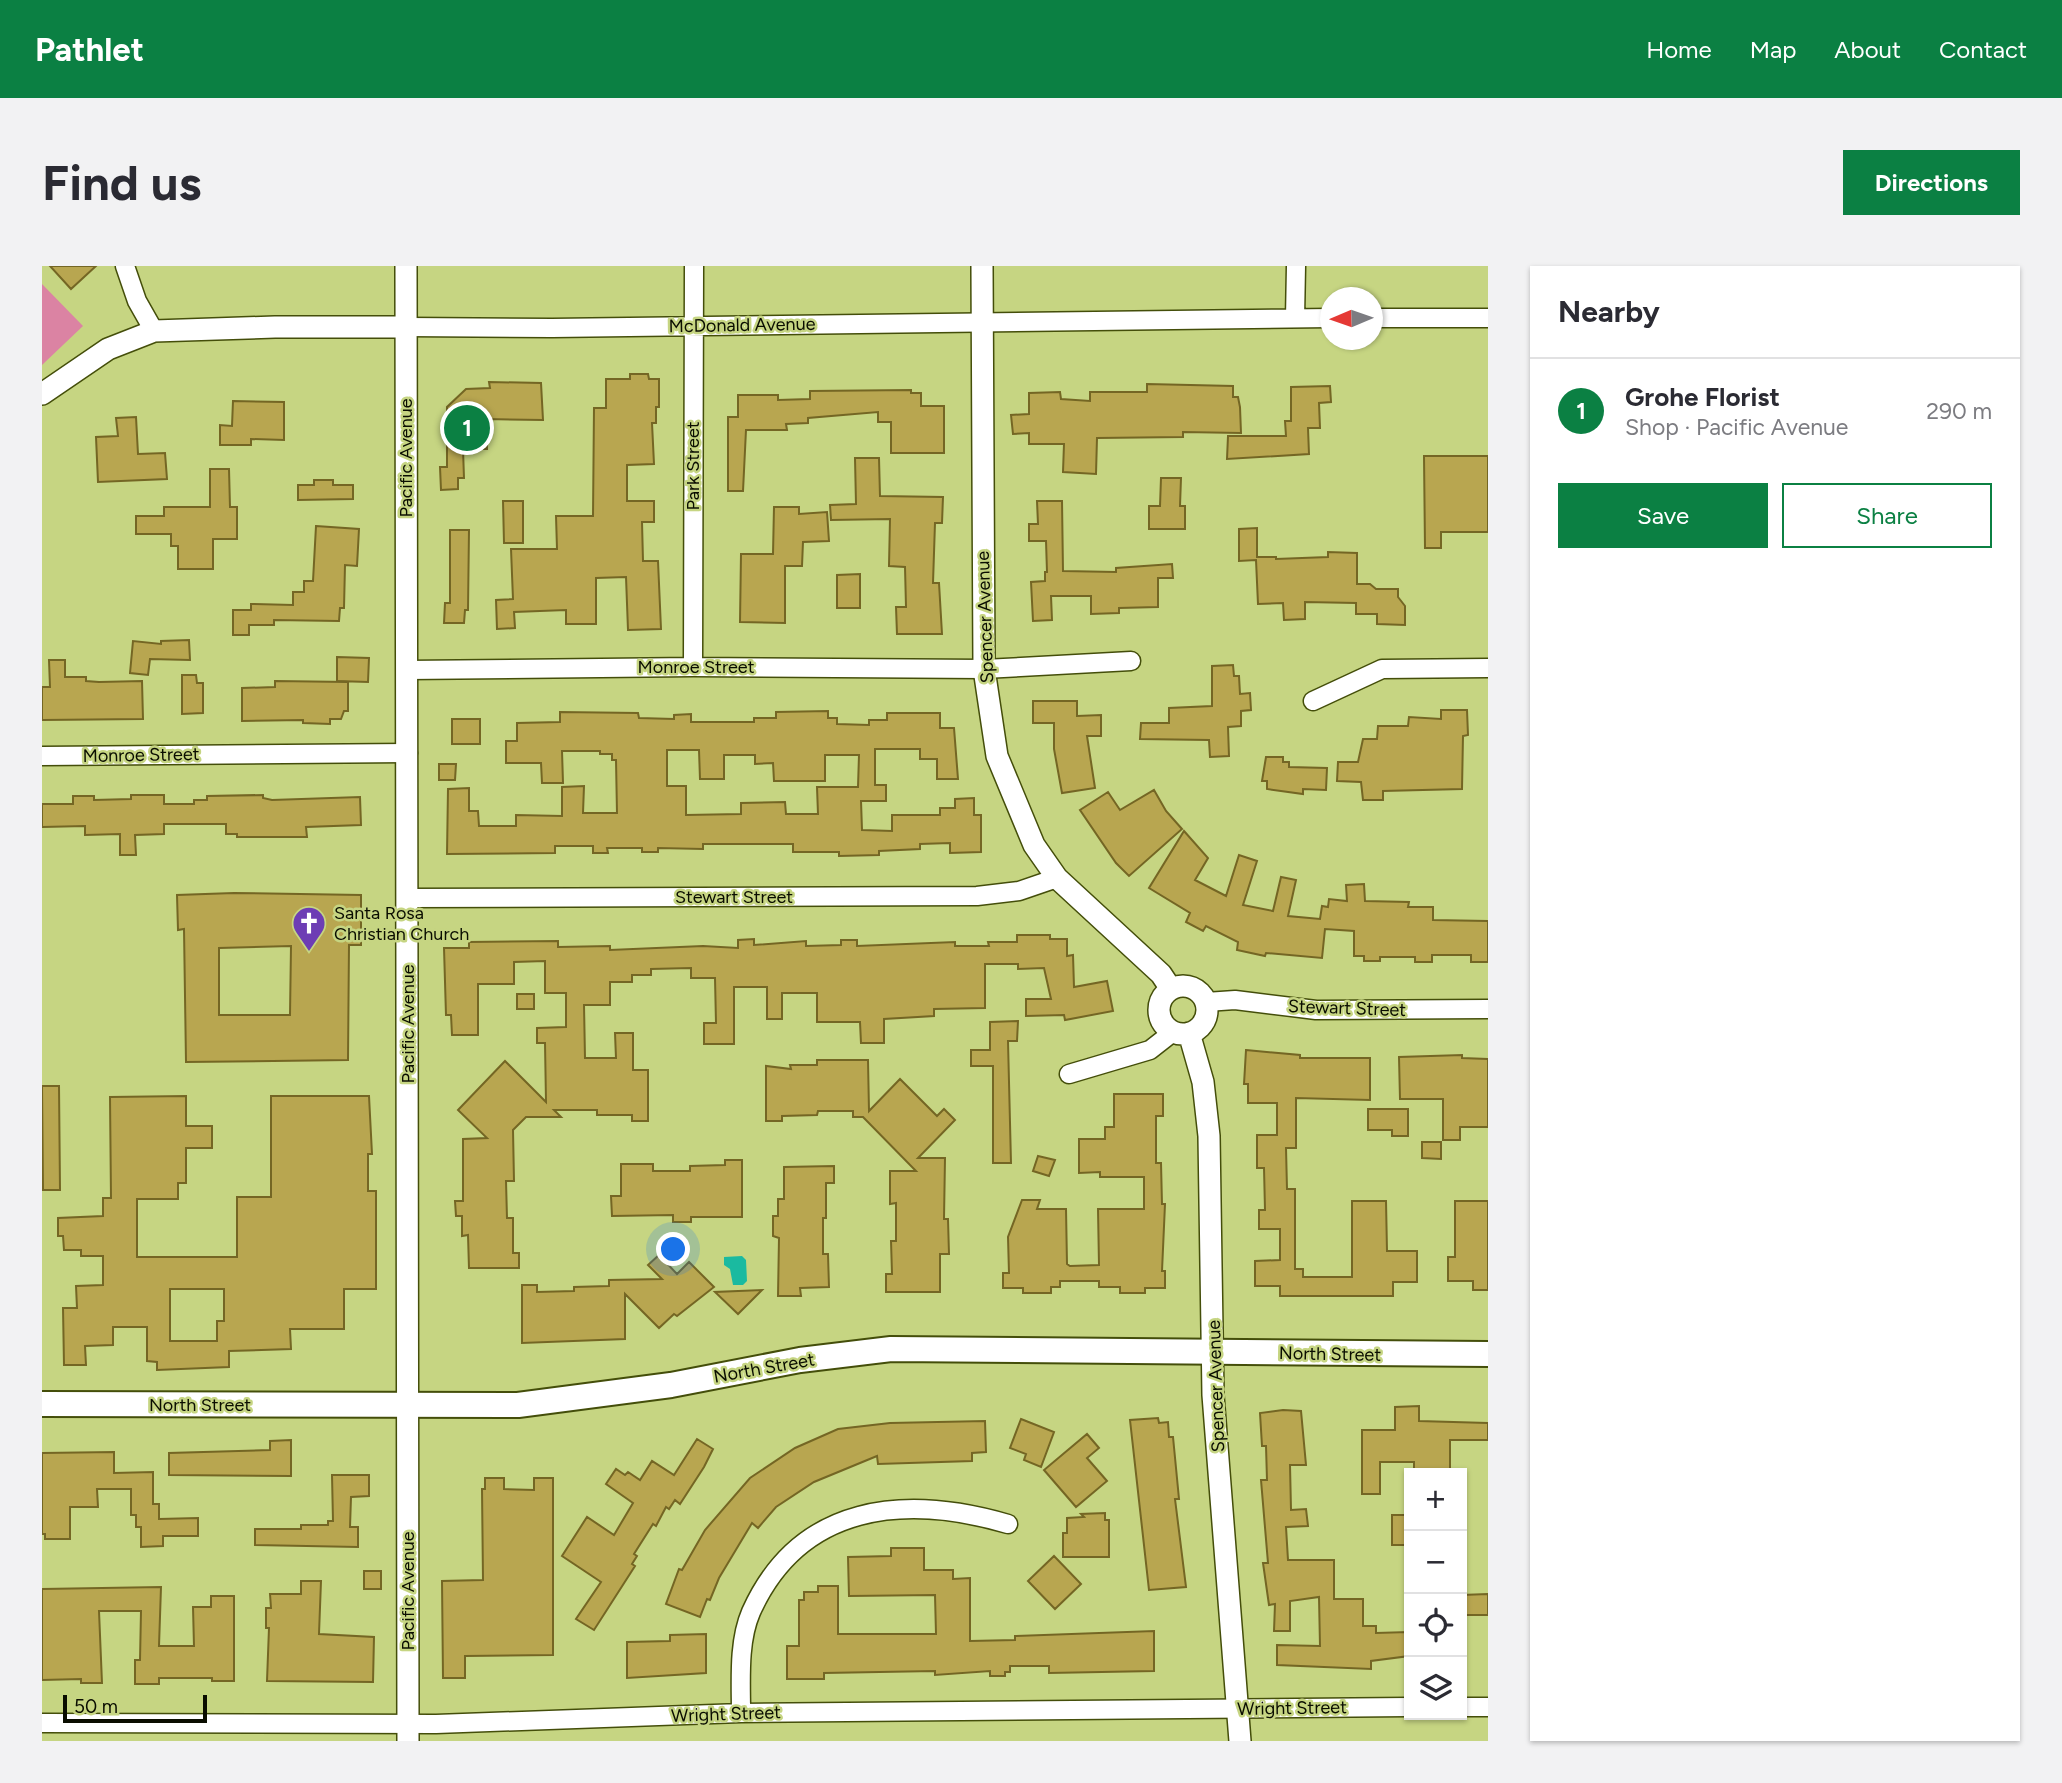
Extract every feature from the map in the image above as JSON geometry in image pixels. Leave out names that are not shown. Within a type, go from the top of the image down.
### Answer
[{"type":"main road","name":"North Street","points":[[42,1404],[518,1405],[611,1394],[863,1351],[1488,1354]]},
{"type":"street","points":[[125,266],[137,301],[154,331]]},
{"type":"street","name":"Pacific Avenue","points":[[406,266],[408,1732]]},
{"type":"street","name":"Park Street","points":[[693,667],[694,266]]},
{"type":"street","name":"Spencer Avenue","points":[[982,266],[984,669],[997,756],[1034,845],[1057,877],[1161,974],[1171,989]]},
{"type":"street","points":[[1295,318],[1296,266]]},
{"type":"street","points":[[1383,318],[1488,317]]},
{"type":"street","name":"McDonald Avenue","points":[[42,394],[108,349],[154,331],[275,327],[1320,318]]},
{"type":"street","name":"Monroe Street","points":[[408,670],[693,667],[984,669],[1131,661]]},
{"type":"street","points":[[1313,701],[1382,669],[1488,668]]},
{"type":"street","name":"Monroe Street","points":[[42,756],[408,753]]},
{"type":"street","name":"Stewart Street","points":[[408,898],[977,896],[1019,891],[1057,877]]},
{"type":"street","points":[[1069,1074],[1150,1050],[1202,1025],[1206,1003],[1191,987],[1171,989],[1159,1008],[1162,1022],[1181,1033]]},
{"type":"street","name":"Stewart Street","points":[[1206,1003],[1235,1000],[1316,1010],[1488,1009]]},
{"type":"street","name":"Spencer Avenue","points":[[1181,1033],[1203,1082],[1209,1136],[1213,1395],[1240,1741]]},
{"type":"street","points":[[741,1713],[741,1662],[750,1614],[777,1569],[814,1535],[855,1516],[900,1508],[955,1511],[1008,1524]]},
{"type":"street","name":"Wright Street","points":[[42,1723],[408,1732],[552,1721],[741,1713],[1404,1707]]},
{"type":"street","points":[[1467,1707],[1488,1707]]},
{"type":"shaded area","points":[[42,284],[83,326],[42,365]]},
{"type":"water","points":[[742,1256],[746,1260],[747,1281],[743,1285],[733,1285],[730,1269],[724,1265],[724,1257]]},
{"type":"building","points":[[50,266],[96,266],[71,289]]},
{"type":"building","points":[[630,374],[648,374],[649,379],[659,379],[659,407],[656,407],[656,423],[652,423],[654,464],[627,465],[627,501],[654,501],[654,522],[642,522],[643,561],[658,561],[661,629],[628,630],[626,577],[596,578],[596,624],[566,624],[566,610],[514,612],[515,628],[497,629],[496,600],[513,599],[511,549],[557,549],[556,516],[593,516],[594,408],[606,408],[606,379],[630,379]]},
{"type":"building","points":[[489,382],[541,383],[543,420],[486,419],[487,449],[463,449],[464,478],[458,478],[458,489],[441,490],[440,467],[447,467],[447,407],[466,389],[490,388]]},
{"type":"building","points":[[1147,384],[1233,386],[1233,397],[1238,397],[1240,407],[1241,433],[1183,432],[1183,437],[1097,438],[1096,474],[1063,472],[1064,444],[1029,444],[1029,433],[1013,434],[1011,415],[1029,414],[1029,393],[1060,392],[1061,399],[1090,401],[1090,392],[1147,392]]},
{"type":"building","points":[[1330,386],[1331,402],[1319,403],[1320,428],[1308,428],[1309,454],[1227,459],[1228,436],[1286,436],[1285,421],[1291,421],[1291,387]]},
{"type":"building","points":[[911,390],[911,393],[921,393],[921,406],[944,406],[944,453],[891,453],[891,422],[878,422],[878,412],[808,418],[808,423],[786,424],[787,430],[746,430],[743,491],[728,491],[728,417],[738,417],[738,395],[778,395],[778,400],[810,399],[810,391]]},
{"type":"building","points":[[233,401],[284,402],[284,440],[251,439],[251,445],[220,445],[220,425],[232,426]]},
{"type":"building","points":[[136,417],[138,454],[165,453],[167,479],[98,482],[96,437],[118,436],[116,418]]},
{"type":"building","points":[[1424,456],[1488,456],[1488,532],[1441,532],[1441,548],[1425,548]]},
{"type":"building","points":[[855,458],[879,458],[880,496],[943,497],[942,523],[935,523],[933,583],[939,583],[942,634],[897,634],[896,607],[906,607],[905,567],[889,566],[890,519],[831,520],[830,505],[856,504]]},
{"type":"building","points":[[210,469],[229,469],[230,507],[237,507],[237,539],[213,539],[213,569],[178,569],[178,546],[171,546],[171,534],[136,534],[136,516],[164,516],[164,507],[210,507]]},
{"type":"building","points":[[1161,478],[1181,478],[1180,506],[1185,506],[1185,529],[1149,529],[1149,506],[1160,506]]},
{"type":"building","points":[[314,480],[333,480],[333,485],[353,485],[353,499],[298,500],[298,485],[314,485]]},
{"type":"building","points":[[503,501],[523,501],[523,543],[504,543]]},
{"type":"building","points":[[1037,501],[1062,501],[1063,571],[1116,572],[1116,568],[1172,564],[1173,578],[1158,578],[1158,607],[1119,608],[1119,613],[1091,614],[1091,596],[1051,596],[1052,620],[1033,621],[1031,582],[1045,581],[1047,572],[1046,541],[1029,541],[1029,524],[1038,524]]},
{"type":"building","points":[[774,507],[799,507],[799,514],[827,512],[829,541],[803,542],[802,566],[785,566],[785,623],[740,622],[741,554],[773,554]]},
{"type":"building","points":[[316,526],[359,529],[357,566],[345,565],[344,608],[340,608],[339,621],[274,620],[274,625],[249,625],[249,635],[233,635],[233,610],[251,610],[251,604],[293,605],[293,592],[304,592],[304,581],[313,581]]},
{"type":"building","points":[[1257,528],[1257,557],[1328,557],[1328,552],[1357,553],[1357,584],[1370,584],[1376,589],[1398,589],[1398,597],[1405,606],[1405,625],[1377,624],[1377,614],[1356,614],[1356,603],[1305,602],[1305,619],[1284,620],[1283,603],[1258,604],[1256,560],[1239,561],[1239,529]]},
{"type":"building","points":[[450,530],[469,530],[468,610],[465,610],[464,623],[444,623],[445,603],[450,603]]},
{"type":"building","points":[[860,574],[860,608],[837,608],[837,575]]},
{"type":"building","points":[[189,640],[190,660],[150,659],[148,675],[130,673],[133,641],[161,644],[161,641]]},
{"type":"building","points":[[337,657],[369,658],[368,682],[337,681]]},
{"type":"building","points":[[49,660],[65,660],[65,677],[86,677],[86,681],[99,682],[142,681],[143,719],[42,720],[42,687],[50,687]]},
{"type":"building","points":[[1233,665],[1234,676],[1239,676],[1240,694],[1250,693],[1251,710],[1241,711],[1241,726],[1228,727],[1229,756],[1210,757],[1209,740],[1140,739],[1141,723],[1169,723],[1169,708],[1212,706],[1212,666]]},
{"type":"building","points":[[182,675],[196,675],[197,683],[203,683],[203,713],[182,714]]},
{"type":"building","points":[[275,681],[348,682],[348,711],[344,711],[341,719],[330,719],[330,724],[303,723],[303,720],[242,721],[242,688],[275,687]]},
{"type":"building","points":[[1033,701],[1077,701],[1077,716],[1101,715],[1101,736],[1087,736],[1095,788],[1062,793],[1054,749],[1054,723],[1033,723]]},
{"type":"building","points":[[1441,710],[1467,710],[1468,735],[1463,736],[1462,789],[1383,791],[1383,800],[1363,800],[1361,782],[1337,781],[1338,762],[1358,762],[1363,739],[1377,739],[1378,726],[1408,726],[1409,717],[1441,719]]},
{"type":"building","points":[[828,711],[828,718],[837,718],[837,724],[869,725],[869,720],[887,720],[887,713],[940,713],[940,728],[954,728],[958,779],[937,779],[937,759],[920,759],[920,749],[875,749],[875,785],[886,785],[886,801],[861,801],[862,830],[892,831],[892,815],[940,815],[940,808],[955,808],[955,799],[974,798],[974,815],[981,815],[981,852],[950,853],[950,843],[920,844],[920,849],[879,851],[879,855],[839,856],[839,852],[793,852],[793,844],[703,844],[703,849],[658,848],[658,852],[642,852],[642,848],[607,848],[608,853],[593,853],[593,846],[555,846],[555,853],[447,854],[448,789],[469,788],[469,811],[478,811],[479,826],[516,826],[516,815],[562,816],[562,787],[584,786],[583,813],[617,813],[616,760],[612,760],[612,754],[600,754],[600,751],[562,751],[563,783],[542,783],[541,763],[506,763],[506,741],[517,741],[517,723],[560,722],[560,712],[638,713],[639,718],[674,719],[674,715],[691,714],[691,722],[754,722],[754,718],[776,718],[776,712]],"holes":[[[667,750],[699,750],[700,779],[724,779],[724,755],[755,755],[755,764],[773,763],[774,781],[825,781],[825,755],[859,755],[858,787],[817,787],[818,814],[786,814],[785,802],[741,803],[741,814],[686,815],[686,786],[667,786]]]},
{"type":"building","points":[[452,719],[480,719],[480,744],[452,744]]},
{"type":"building","points":[[1266,757],[1283,757],[1283,762],[1289,762],[1289,767],[1327,768],[1326,790],[1303,789],[1303,794],[1267,789],[1267,781],[1262,781]]},
{"type":"building","points":[[439,764],[456,764],[455,780],[439,780]]},
{"type":"building","points":[[1154,790],[1166,811],[1182,829],[1129,876],[1116,863],[1080,810],[1108,792],[1120,810]]},
{"type":"building","points":[[131,795],[164,795],[164,804],[194,804],[194,800],[207,800],[207,796],[263,795],[263,798],[272,800],[360,797],[361,825],[306,827],[307,837],[237,837],[237,834],[226,834],[226,824],[164,824],[164,834],[135,835],[136,855],[120,855],[120,834],[85,835],[85,826],[42,827],[42,804],[73,804],[73,796],[94,796],[94,800],[131,799]]},
{"type":"building","points":[[1184,831],[1208,858],[1195,880],[1226,896],[1239,855],[1257,861],[1243,905],[1273,911],[1281,877],[1296,880],[1288,916],[1320,919],[1322,906],[1328,907],[1329,899],[1347,901],[1346,885],[1364,884],[1365,901],[1409,902],[1408,907],[1433,907],[1433,920],[1488,921],[1488,962],[1471,962],[1471,955],[1432,955],[1432,962],[1415,962],[1415,957],[1380,957],[1380,961],[1364,961],[1364,956],[1354,956],[1354,931],[1325,929],[1322,958],[1266,953],[1265,956],[1237,950],[1238,942],[1206,926],[1203,931],[1186,922],[1190,913],[1149,888]]},
{"type":"building","points":[[177,895],[361,895],[361,945],[349,945],[348,1060],[186,1062],[184,929],[178,930]],"holes":[[[291,946],[290,1015],[219,1015],[219,948]]]},
{"type":"building","points":[[1017,935],[1050,935],[1050,939],[1067,939],[1067,956],[1073,955],[1074,987],[1107,981],[1113,1011],[1065,1020],[1064,1015],[1026,1016],[1026,999],[1051,999],[1044,968],[1018,969],[1018,964],[985,964],[985,1008],[934,1009],[934,1016],[884,1019],[884,1043],[861,1043],[860,1022],[817,1022],[817,993],[782,993],[782,1019],[767,1019],[767,987],[734,987],[734,1044],[704,1044],[704,1023],[716,1023],[715,978],[691,978],[691,968],[651,969],[651,975],[632,975],[632,982],[610,982],[610,1005],[584,1005],[585,1058],[616,1058],[615,1033],[633,1033],[633,1070],[648,1070],[648,1121],[632,1121],[632,1115],[597,1115],[597,1110],[554,1110],[561,1117],[526,1117],[513,1130],[514,1181],[506,1181],[507,1218],[513,1218],[513,1253],[519,1253],[519,1268],[469,1268],[468,1235],[462,1236],[462,1216],[456,1216],[455,1201],[463,1201],[463,1139],[487,1138],[458,1110],[505,1061],[546,1102],[545,1043],[537,1043],[537,1028],[566,1027],[566,993],[545,993],[545,961],[514,962],[514,984],[478,984],[478,1035],[452,1035],[451,1015],[446,1015],[444,948],[469,948],[469,942],[558,941],[558,947],[610,946],[610,950],[703,946],[738,948],[738,940],[754,939],[754,945],[806,941],[806,946],[841,945],[841,940],[857,940],[857,946],[955,942],[955,946],[989,946],[988,942],[1017,942]]},
{"type":"building","points":[[517,994],[534,994],[534,1009],[517,1009]]},
{"type":"building","points":[[1018,1021],[1017,1041],[1008,1041],[1011,1163],[993,1163],[993,1066],[971,1066],[971,1050],[990,1050],[990,1022]]},
{"type":"building","points":[[1246,1050],[1300,1055],[1300,1058],[1370,1058],[1370,1100],[1296,1098],[1296,1148],[1286,1148],[1287,1189],[1295,1189],[1295,1269],[1303,1269],[1303,1277],[1352,1277],[1352,1201],[1386,1201],[1387,1251],[1417,1251],[1417,1282],[1393,1282],[1393,1296],[1280,1296],[1280,1286],[1255,1286],[1255,1261],[1280,1260],[1280,1229],[1259,1229],[1259,1210],[1265,1210],[1264,1168],[1257,1168],[1257,1135],[1277,1135],[1277,1103],[1248,1103],[1248,1084],[1244,1084]]},
{"type":"building","points":[[1462,1055],[1462,1058],[1488,1059],[1488,1127],[1460,1127],[1460,1140],[1443,1140],[1443,1099],[1400,1099],[1399,1057]]},
{"type":"building","points":[[817,1060],[868,1060],[869,1111],[900,1079],[937,1116],[944,1109],[955,1120],[918,1158],[945,1158],[944,1219],[948,1219],[949,1254],[940,1254],[940,1292],[886,1292],[886,1274],[892,1274],[891,1241],[896,1241],[896,1203],[890,1204],[890,1171],[916,1171],[863,1117],[853,1117],[853,1111],[818,1111],[817,1115],[782,1116],[782,1121],[766,1121],[766,1066],[791,1069],[790,1065],[817,1065]]},
{"type":"building","points":[[42,1086],[59,1086],[60,1190],[43,1190]]},
{"type":"building","points":[[1114,1094],[1163,1094],[1163,1116],[1156,1116],[1156,1163],[1161,1163],[1162,1204],[1165,1204],[1162,1271],[1165,1271],[1165,1288],[1145,1288],[1145,1293],[1120,1293],[1120,1287],[1099,1287],[1099,1281],[1060,1281],[1060,1287],[1051,1287],[1051,1293],[1023,1293],[1023,1288],[1003,1288],[1003,1273],[1009,1273],[1008,1237],[1022,1200],[1040,1200],[1037,1209],[1066,1209],[1067,1264],[1070,1266],[1099,1265],[1098,1209],[1144,1209],[1144,1177],[1100,1177],[1100,1172],[1079,1173],[1079,1139],[1105,1139],[1105,1127],[1114,1127]]},
{"type":"building","points":[[186,1096],[186,1126],[212,1126],[212,1148],[186,1148],[186,1183],[178,1183],[178,1199],[137,1199],[137,1257],[237,1257],[237,1197],[271,1197],[271,1096],[369,1096],[372,1154],[368,1154],[368,1191],[376,1191],[376,1289],[344,1289],[344,1329],[290,1329],[291,1349],[229,1351],[229,1367],[157,1370],[157,1362],[147,1361],[147,1327],[113,1327],[113,1345],[85,1346],[86,1365],[64,1365],[63,1308],[77,1308],[76,1286],[103,1285],[103,1256],[81,1256],[81,1250],[64,1250],[63,1236],[58,1236],[58,1218],[103,1216],[103,1198],[111,1198],[110,1097]],"holes":[[[170,1289],[224,1289],[224,1321],[217,1321],[217,1341],[170,1341]]]},
{"type":"building","points":[[1368,1109],[1408,1109],[1408,1136],[1392,1136],[1392,1130],[1368,1130]]},
{"type":"building","points":[[1422,1142],[1441,1142],[1441,1159],[1422,1158]]},
{"type":"building","points":[[1038,1156],[1055,1160],[1049,1176],[1033,1171]]},
{"type":"building","points":[[725,1160],[742,1160],[742,1217],[691,1217],[691,1222],[673,1222],[673,1215],[612,1216],[611,1196],[621,1196],[621,1164],[653,1164],[653,1171],[690,1171],[690,1166],[725,1165]]},
{"type":"building","points":[[834,1166],[834,1183],[826,1183],[826,1218],[823,1218],[823,1254],[828,1254],[829,1287],[800,1288],[801,1296],[778,1296],[779,1238],[773,1236],[773,1216],[778,1216],[778,1199],[784,1199],[784,1167]]},
{"type":"building","points":[[1455,1201],[1488,1201],[1488,1290],[1473,1290],[1473,1281],[1448,1281],[1448,1257],[1455,1257]]},
{"type":"building","points":[[659,1255],[677,1274],[689,1262],[714,1287],[677,1316],[674,1314],[659,1328],[625,1294],[625,1339],[522,1343],[522,1285],[537,1285],[537,1292],[574,1291],[574,1287],[609,1286],[609,1280],[662,1279],[648,1265]]},
{"type":"building","points":[[762,1290],[738,1314],[715,1292]]},
{"type":"building","points":[[1419,1406],[1419,1421],[1488,1423],[1488,1440],[1450,1440],[1450,1468],[1414,1468],[1414,1462],[1380,1462],[1380,1494],[1362,1494],[1362,1430],[1395,1430],[1395,1407]]},
{"type":"building","points":[[1301,1411],[1306,1465],[1290,1465],[1291,1510],[1306,1509],[1308,1526],[1286,1527],[1288,1560],[1334,1560],[1334,1599],[1363,1599],[1363,1626],[1376,1626],[1376,1633],[1404,1632],[1404,1657],[1371,1661],[1371,1669],[1277,1665],[1277,1645],[1320,1646],[1319,1597],[1290,1601],[1290,1631],[1274,1631],[1275,1604],[1269,1605],[1263,1563],[1268,1563],[1261,1480],[1267,1480],[1266,1446],[1262,1446],[1260,1413]]},
{"type":"building","points":[[1158,1418],[1159,1423],[1168,1422],[1169,1437],[1173,1437],[1179,1499],[1175,1499],[1186,1587],[1149,1590],[1130,1420]]},
{"type":"building","points":[[1021,1419],[1054,1432],[1041,1467],[1024,1460],[1026,1454],[1010,1448]]},
{"type":"building","points":[[985,1421],[986,1452],[972,1453],[972,1461],[878,1464],[877,1456],[814,1482],[776,1507],[758,1528],[752,1523],[719,1578],[710,1600],[707,1599],[700,1617],[666,1604],[679,1569],[682,1570],[705,1530],[750,1478],[795,1448],[838,1429],[890,1423]]},
{"type":"building","points":[[1087,1434],[1099,1448],[1087,1458],[1107,1481],[1076,1507],[1044,1470]]},
{"type":"building","points":[[697,1439],[713,1449],[704,1467],[680,1504],[675,1500],[669,1509],[666,1507],[656,1526],[653,1524],[634,1554],[637,1556],[632,1564],[635,1566],[594,1630],[576,1619],[601,1582],[562,1556],[587,1517],[614,1535],[633,1503],[606,1484],[616,1469],[625,1475],[628,1472],[640,1480],[652,1461],[674,1475]]},
{"type":"building","points":[[291,1440],[291,1476],[169,1475],[169,1453],[270,1450],[270,1441]]},
{"type":"building","points":[[114,1452],[114,1473],[153,1472],[153,1504],[159,1504],[159,1519],[198,1518],[198,1536],[163,1536],[163,1546],[141,1547],[141,1527],[136,1527],[136,1515],[131,1515],[131,1489],[97,1489],[98,1507],[70,1507],[70,1539],[45,1539],[45,1534],[42,1534],[42,1453]]},
{"type":"building","points":[[332,1475],[369,1475],[369,1496],[351,1497],[350,1527],[358,1527],[358,1547],[255,1545],[255,1529],[301,1529],[301,1525],[328,1525],[328,1521],[333,1521]]},
{"type":"building","points":[[485,1478],[504,1478],[504,1489],[534,1490],[534,1478],[553,1478],[553,1655],[465,1656],[465,1678],[443,1678],[442,1581],[483,1580],[482,1489],[485,1489]]},
{"type":"building","points":[[1105,1513],[1105,1520],[1109,1520],[1109,1557],[1063,1557],[1063,1533],[1067,1533],[1067,1518],[1084,1517],[1081,1514]]},
{"type":"building","points":[[1392,1515],[1404,1515],[1404,1545],[1392,1545]]},
{"type":"building","points":[[891,1548],[924,1548],[924,1570],[953,1570],[953,1579],[970,1578],[970,1641],[1015,1640],[1015,1636],[1154,1631],[1154,1671],[1049,1673],[1049,1666],[1010,1666],[1010,1672],[1005,1672],[1005,1676],[990,1676],[990,1671],[935,1675],[935,1671],[824,1673],[824,1679],[787,1679],[787,1646],[799,1646],[799,1600],[804,1600],[804,1592],[818,1592],[818,1586],[838,1586],[838,1634],[936,1634],[935,1595],[849,1596],[848,1557],[891,1556]]},
{"type":"building","points":[[1054,1556],[1081,1584],[1055,1609],[1028,1581]]},
{"type":"building","points":[[364,1571],[381,1571],[381,1589],[364,1589]]},
{"type":"building","points":[[301,1581],[321,1581],[319,1634],[374,1637],[373,1682],[267,1681],[269,1628],[266,1628],[266,1608],[271,1608],[270,1594],[301,1594]]},
{"type":"building","points":[[161,1587],[159,1646],[194,1646],[193,1607],[211,1607],[211,1596],[234,1596],[234,1681],[212,1681],[212,1678],[159,1678],[159,1684],[135,1684],[135,1660],[140,1660],[141,1611],[99,1611],[102,1683],[81,1683],[81,1679],[42,1680],[42,1589]]},
{"type":"building","points":[[1488,1594],[1488,1615],[1467,1615],[1467,1595]]},
{"type":"building","points":[[706,1634],[706,1673],[627,1678],[627,1642],[670,1641],[670,1635]]},
{"type":"place","name":"Grohe Florist","points":[[467,428]]},
{"type":"place","name":"Santa Rosa Christian Church","points":[[309,953]]}]
